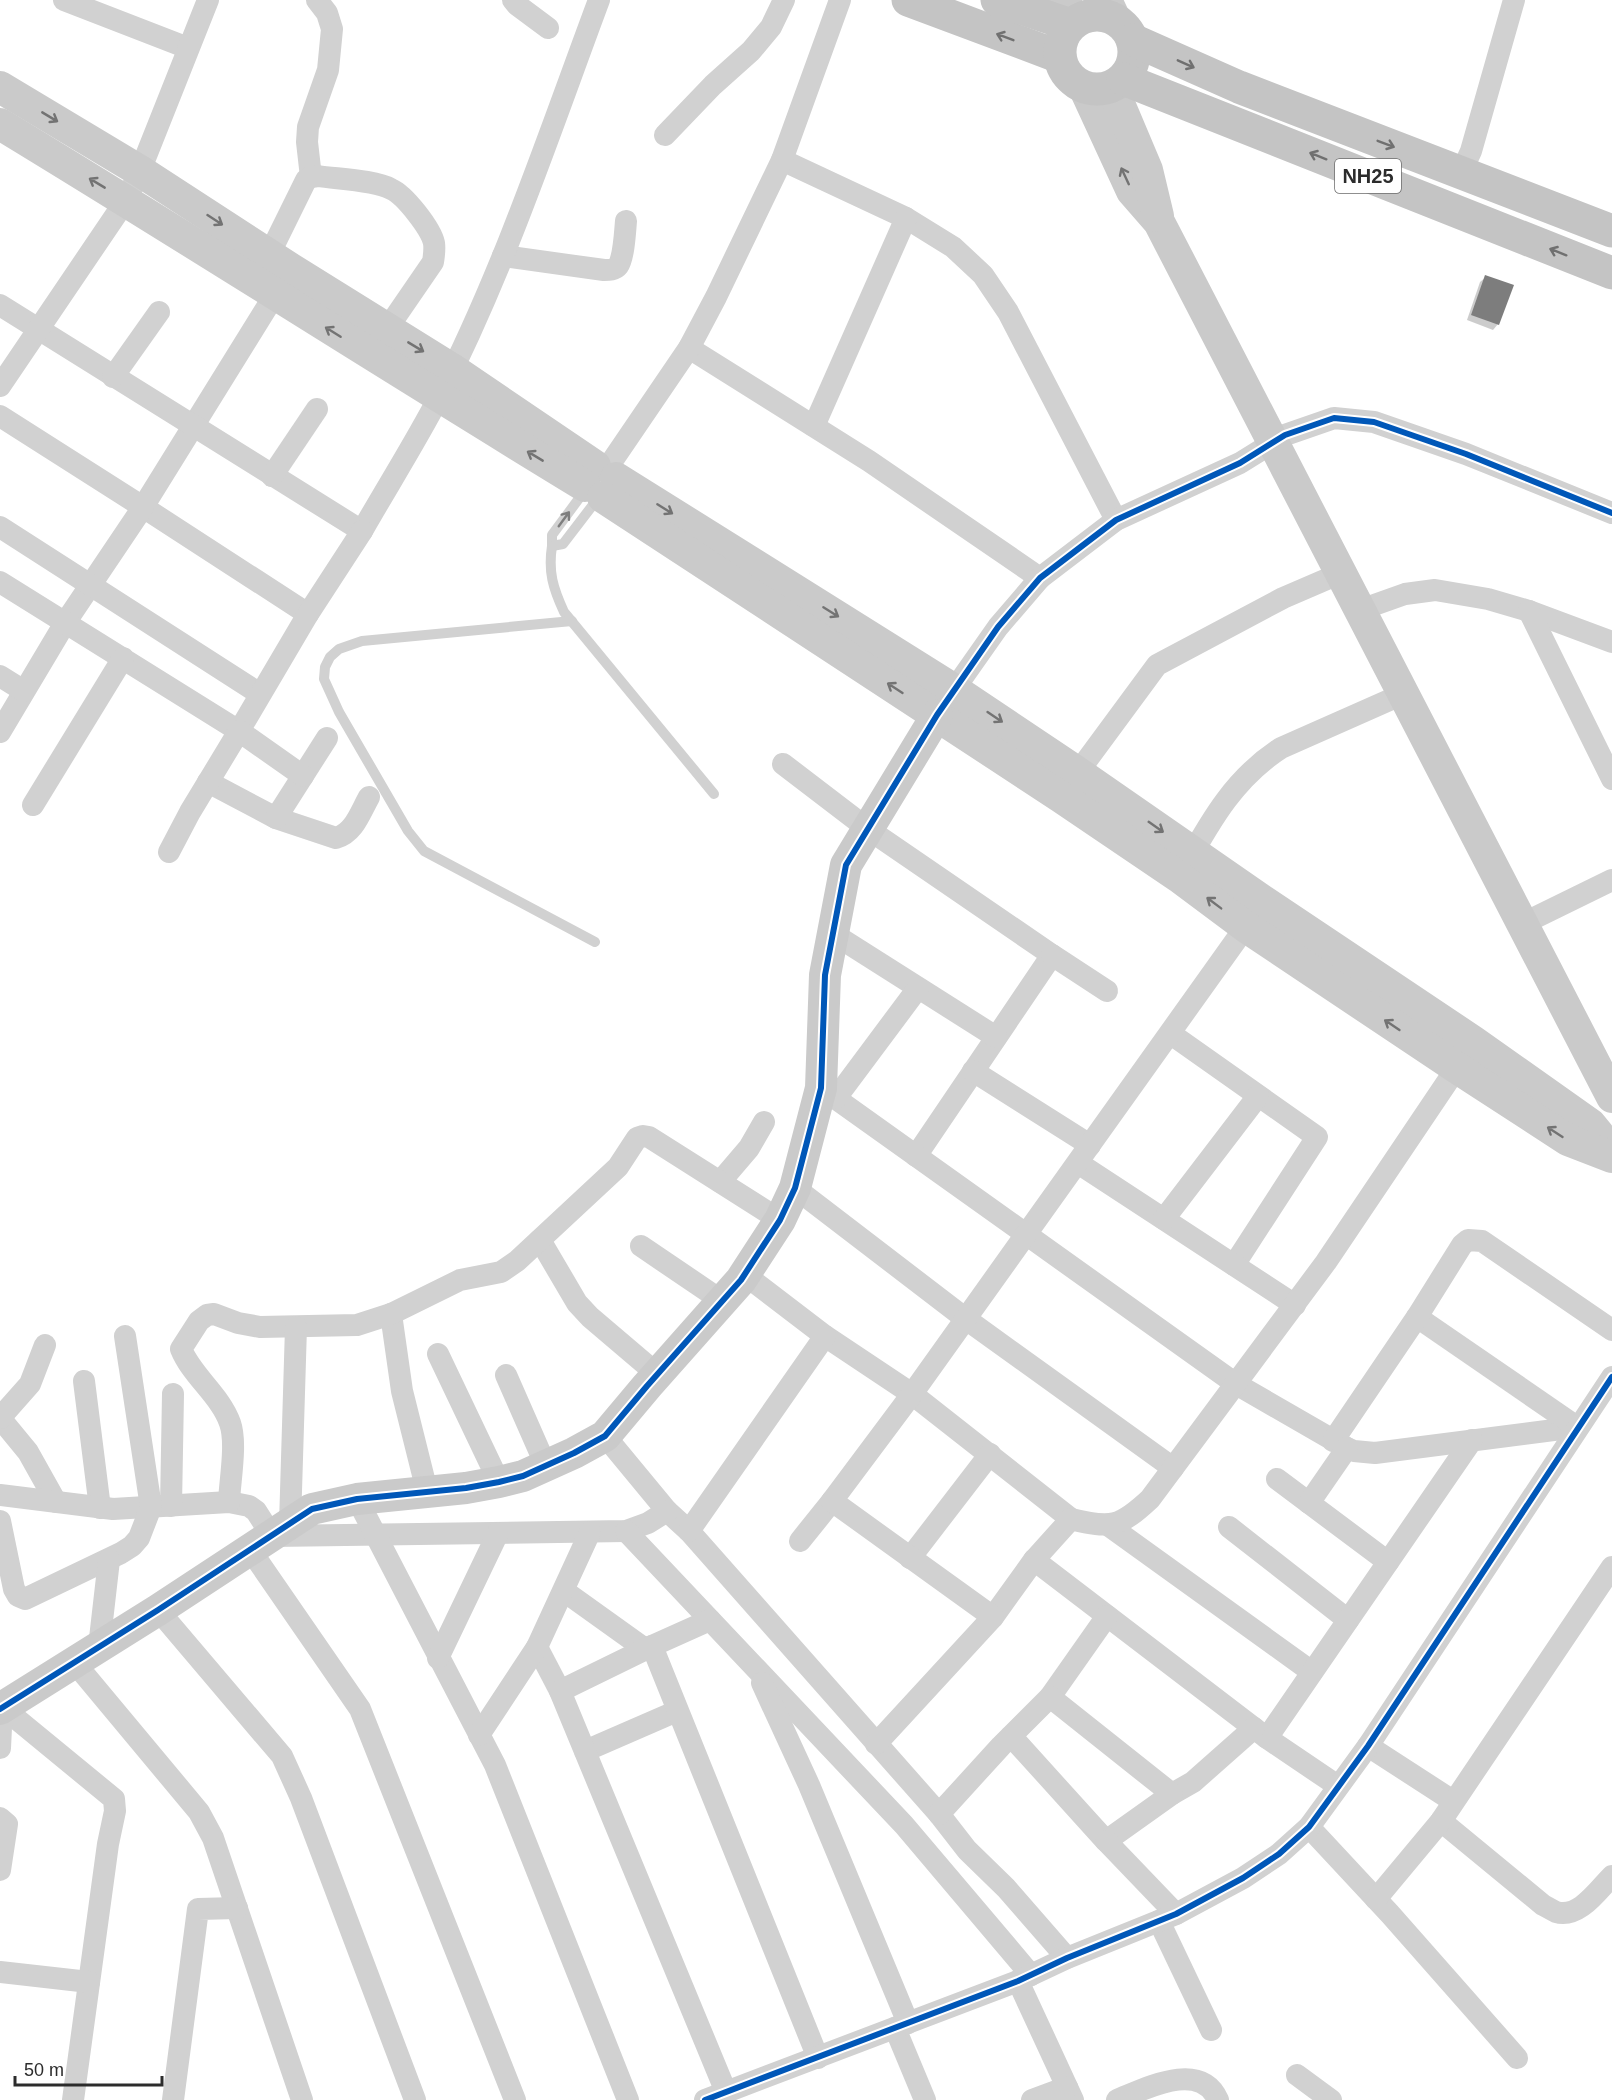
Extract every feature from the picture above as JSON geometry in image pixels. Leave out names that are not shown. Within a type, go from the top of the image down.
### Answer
[{"type":"main road","points":[[908,0],[1060,57],[1060,45],[1070,15]]},
{"type":"main road","name":"NH25","points":[[997,0],[1070,15],[1102,15],[1118,20],[1239,87],[1612,231]]},
{"type":"main road","points":[[1106,85],[1131,68],[1135,54],[1118,20]]},
{"type":"main road","name":"NH25","points":[[1060,57],[1073,81],[1106,85],[1612,273]]},
{"type":"street","points":[[64,0],[188,48]]},
{"type":"street","points":[[0,386],[126,200],[140,171],[208,0]]},
{"type":"street","points":[[311,177],[307,142],[308,127],[328,70],[332,29],[327,13],[317,0]]},
{"type":"street","points":[[513,0],[548,28]]},
{"type":"street","points":[[169,852],[238,730],[308,614],[362,531],[438,398],[503,256],[599,0]]},
{"type":"street","points":[[665,135],[713,85],[751,51],[771,27],[784,0]]},
{"type":"street","points":[[599,483],[689,348],[716,297],[782,160],[840,0]]},
{"type":"street","points":[[1461,173],[1470,151],[1514,0]]},
{"type":"street","points":[[1106,85],[1147,170],[1159,222],[1612,1097]]},
{"type":"street","points":[[0,87],[140,171],[280,262],[452,369],[599,483],[937,715],[1069,784]]},
{"type":"street","points":[[0,123],[438,398],[599,483],[953,689],[1069,784],[1186,865],[1263,901],[1474,1042],[1590,1124],[1599,1135],[1610,1156]]},
{"type":"street","points":[[782,160],[906,218],[953,247],[982,275],[1008,312],[1116,520]]},
{"type":"street","points":[[0,732],[65,623],[143,507],[274,295],[280,262],[306,180],[311,177],[318,176],[393,189],[428,229],[433,241],[433,262],[387,329]]},
{"type":"street","points":[[814,426],[906,218]]},
{"type":"street","points":[[503,256],[612,270],[618,266],[621,256],[626,221]]},
{"type":"street","points":[[0,305],[362,531]]},
{"type":"street","points":[[113,377],[159,312]]},
{"type":"street","points":[[689,348],[869,461],[1040,578]]},
{"type":"street","points":[[272,476],[317,409]]},
{"type":"street","points":[[0,416],[308,614]]},
{"type":"street","points":[[829,1093],[825,975],[846,864],[953,689],[998,627],[1040,578],[1116,520],[1240,463],[1285,435],[1334,418],[1374,422],[1466,454],[1612,513]]},
{"type":"street","points":[[0,528],[260,694]]},
{"type":"street","points":[[1069,784],[1157,665],[1283,598],[1341,573]]},
{"type":"street","points":[[0,582],[238,730],[303,776]]},
{"type":"street","points":[[1360,610],[1404,594],[1435,590],[1488,599],[1529,611],[1612,642]]},
{"type":"street","points":[[1529,611],[1612,779]]},
{"type":"street","points":[[33,806],[123,658]]},
{"type":"street","points":[[0,676],[24,691]]},
{"type":"street","points":[[1186,865],[1224,800],[1263,759],[1281,748],[1403,694]]},
{"type":"street","points":[[276,818],[327,738]]},
{"type":"street","points":[[783,764],[868,829],[1107,991]]},
{"type":"street","points":[[208,782],[276,818],[336,838],[351,831],[369,797]]},
{"type":"street","points":[[1186,865],[1246,927],[1568,1140],[1610,1156]]},
{"type":"street","points":[[1522,924],[1612,880]]},
{"type":"street","points":[[800,1541],[912,1394],[1171,1034],[1263,901]]},
{"type":"street","points":[[832,933],[996,1037]]},
{"type":"street","points":[[916,1156],[1052,955]]},
{"type":"street","points":[[1342,991],[1359,965]]},
{"type":"street","points":[[1,1708],[158,1610],[312,1509],[357,1499],[466,1488],[499,1482],[523,1476],[605,1436],[744,1274],[780,1220],[795,1188],[829,1093],[918,988]]},
{"type":"street","points":[[1171,1034],[1317,1137],[1234,1265]]},
{"type":"street","points":[[744,1274],[825,1336],[912,1394],[1071,1518],[1096,1525],[1108,1525],[1130,1518],[1150,1498],[1173,1468],[1326,1262],[1474,1042]]},
{"type":"street","points":[[974,1071],[1084,1154],[1164,1219],[1295,1305]]},
{"type":"street","points":[[829,1093],[1236,1384],[1354,1451],[1375,1453],[1577,1427]]},
{"type":"street","points":[[1164,1219],[1258,1096]]},
{"type":"street","points":[[720,1182],[749,1148],[764,1122]]},
{"type":"street","points":[[229,1502],[233,1436],[230,1422],[223,1409],[185,1360],[181,1349],[199,1321],[207,1315],[214,1314],[238,1323],[260,1327],[357,1325],[391,1314],[460,1280],[501,1272],[509,1268],[618,1167],[637,1138],[643,1136],[649,1137],[780,1220]]},
{"type":"street","points":[[795,1188],[966,1319],[1173,1468]]},
{"type":"street","points":[[540,1240],[577,1303],[590,1317],[657,1374]]},
{"type":"street","points":[[1309,1503],[1340,1444],[1462,1245],[1468,1240],[1482,1241],[1612,1330]]},
{"type":"street","points":[[641,1246],[722,1301]]},
{"type":"street","points":[[391,1314],[402,1391],[427,1491]]},
{"type":"street","points":[[1417,1317],[1577,1427]]},
{"type":"street","points":[[271,1537],[296,1327]]},
{"type":"street","points":[[125,1336],[161,1506]]},
{"type":"street","points":[[689,1531],[825,1336]]},
{"type":"street","points":[[45,1345],[30,1384],[0,1418],[28,1452],[56,1502]]},
{"type":"street","points":[[438,1354],[499,1482]]},
{"type":"street","points":[[506,1375],[546,1466]]},
{"type":"street","points":[[705,2100],[902,2026],[1168,1918],[1243,1878],[1279,1854],[1309,1827],[1368,1746],[1612,1377]]},
{"type":"street","points":[[84,1381],[100,1508]]},
{"type":"street","points":[[0,1521],[14,1589],[18,1596],[25,1599],[109,1560],[132,1546],[161,1506],[173,1394]]},
{"type":"street","points":[[605,1436],[667,1511],[689,1531],[939,1814],[967,1850],[1006,1888],[1067,1958]]},
{"type":"street","points":[[1106,1841],[1260,1733],[1312,1672],[1472,1440]]},
{"type":"street","points":[[910,1558],[990,1454]]},
{"type":"street","points":[[1277,1479],[1388,1562]]},
{"type":"street","points":[[0,1495],[100,1508],[229,1502],[249,1506],[256,1512],[360,1709],[515,2100]]},
{"type":"street","points":[[357,1499],[495,1765],[628,2100]]},
{"type":"street","points":[[832,1501],[993,1617]]},
{"type":"street","points":[[271,1537],[626,1531],[648,1523],[667,1511]]},
{"type":"street","points":[[876,1744],[993,1617],[1034,1560],[1071,1518]]},
{"type":"street","points":[[1108,1525],[1312,1672]]},
{"type":"street","points":[[1229,1527],[1348,1620]]},
{"type":"street","points":[[626,1531],[904,1825],[1024,1978],[1070,2093],[1032,2100]]},
{"type":"street","points":[[479,1735],[537,1647],[590,1532]]},
{"type":"street","points":[[438,1658],[498,1533]]},
{"type":"street","points":[[109,1560],[87,1654],[199,1812],[213,1838],[302,2100]]},
{"type":"street","points":[[1034,1560],[1260,1733],[1338,1786]]},
{"type":"street","points":[[1376,1899],[1441,1821],[1608,1581]]},
{"type":"street","points":[[564,1591],[648,1648],[677,1711],[818,2058]]},
{"type":"street","points":[[158,1610],[282,1756],[301,1798],[415,2100]]},
{"type":"street","points":[[939,1814],[1050,1696],[1107,1616]]},
{"type":"street","points":[[560,1691],[710,1620]]},
{"type":"street","points":[[537,1647],[560,1691],[726,2092]]},
{"type":"street","points":[[756,1667],[814,1795],[902,2026],[925,2100]]},
{"type":"street","points":[[1050,1696],[1172,1794]]},
{"type":"street","points":[[0,1748],[1,1708]]},
{"type":"street","points":[[1,1708],[114,1799],[115,1811],[108,1844],[73,2100]]},
{"type":"street","points":[[585,1751],[677,1711]]},
{"type":"street","points":[[1011,1736],[1106,1841],[1168,1918],[1211,2030]]},
{"type":"street","points":[[1368,1746],[1453,1801]]},
{"type":"street","points":[[0,1818],[7,1824],[0,1870]]},
{"type":"street","points":[[1441,1821],[1543,1905],[1557,1912],[1570,1912],[1581,1906],[1612,1876]]},
{"type":"street","points":[[1309,1827],[1517,2058]]},
{"type":"street","points":[[173,2100],[198,1909],[237,1908]]},
{"type":"street","points":[[0,1972],[89,1982]]},
{"type":"street","points":[[1297,2075],[1331,2100]]},
{"type":"street","points":[[1117,2100],[1156,2085],[1183,2079],[1204,2082],[1214,2090],[1218,2100]]},
{"type":"lane","points":[[599,483],[563,544],[552,546],[549,567],[551,577],[564,612],[714,794]]},
{"type":"lane","points":[[572,621],[362,641],[339,649],[330,657],[325,667],[324,679],[339,712],[408,831],[424,851],[596,942]]},
{"type":"building","points":[[1485,275],[1514,285],[1499,325],[1471,315]]},
{"type":"cycle path","points":[[0,1709],[158,1610],[312,1509],[357,1499],[466,1488],[499,1482],[523,1476],[605,1436],[741,1280],[780,1220],[795,1188],[821,1088],[825,975],[846,865],[937,715],[998,627],[1040,578],[1116,520],[1240,463],[1285,435],[1334,418],[1374,422],[1466,454],[1612,513]]},
{"type":"cycle path","points":[[705,2100],[1018,1981],[1067,1958],[1176,1914],[1243,1878],[1279,1854],[1309,1827],[1368,1746],[1612,1377]]}]
